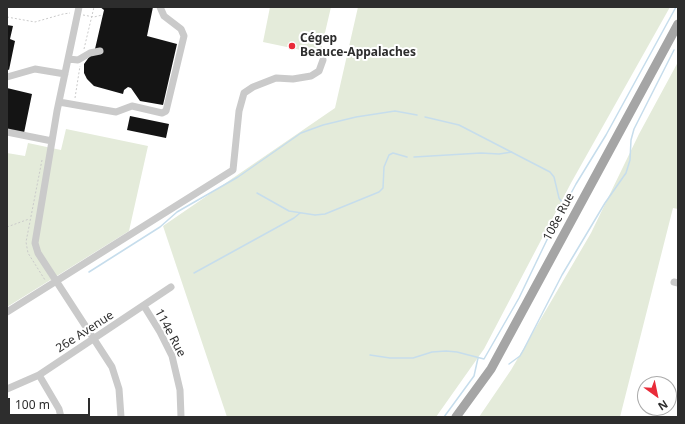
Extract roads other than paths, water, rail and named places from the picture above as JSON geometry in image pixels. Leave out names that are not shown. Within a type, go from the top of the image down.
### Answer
[{"type":"main road","name":"108e Rue","points":[[456,417],[491,369],[678,24]]},
{"type":"street","points":[[59,102],[116,112],[132,106],[162,113],[168,109],[184,36],[181,29],[164,16],[160,7]]},
{"type":"street","points":[[78,11],[59,102],[35,243],[38,253],[112,367],[117,380],[121,401],[121,417]]},
{"type":"street","points":[[68,59],[78,60],[90,53],[100,51]]},
{"type":"street","points":[[7,312],[233,170],[239,111],[244,93],[253,87],[276,78],[293,79],[311,76],[319,71],[324,60]]},
{"type":"street","points":[[7,77],[35,68],[65,74]]},
{"type":"street","points":[[7,132],[52,141]]},
{"type":"street","name":"26e Avenue","points":[[7,389],[39,375],[171,287]]},
{"type":"street","name":"114e Rue","points":[[144,306],[160,332],[172,356],[180,390],[181,417]]},
{"type":"street","points":[[39,375],[59,409],[61,417]]},
{"type":"waterway","points":[[370,355],[390,358],[413,358],[432,352],[446,351],[457,352],[484,359],[519,298],[556,221],[576,184],[606,135],[676,7]]},
{"type":"waterway","points":[[509,364],[520,356],[562,275],[605,203],[626,173],[630,160],[631,140],[634,129],[674,50]]},
{"type":"waterway","points":[[89,272],[160,227],[177,212],[238,177],[301,133],[323,125],[356,117],[395,111],[417,115]]},
{"type":"waterway","points":[[425,117],[459,125],[550,172],[554,177],[559,198],[564,205]]},
{"type":"waterway","points":[[414,157],[481,153],[499,154],[512,152]]},
{"type":"waterway","points":[[257,193],[289,211],[315,215],[325,214],[379,192],[383,188],[384,167],[389,155],[393,153],[407,157]]},
{"type":"waterway","points":[[194,273],[294,218],[300,213]]},
{"type":"waterway","points":[[444,417],[474,376],[478,358]]},
{"type":"place","name":"Cégep Beauce-Appalaches","points":[[292,46]]}]
